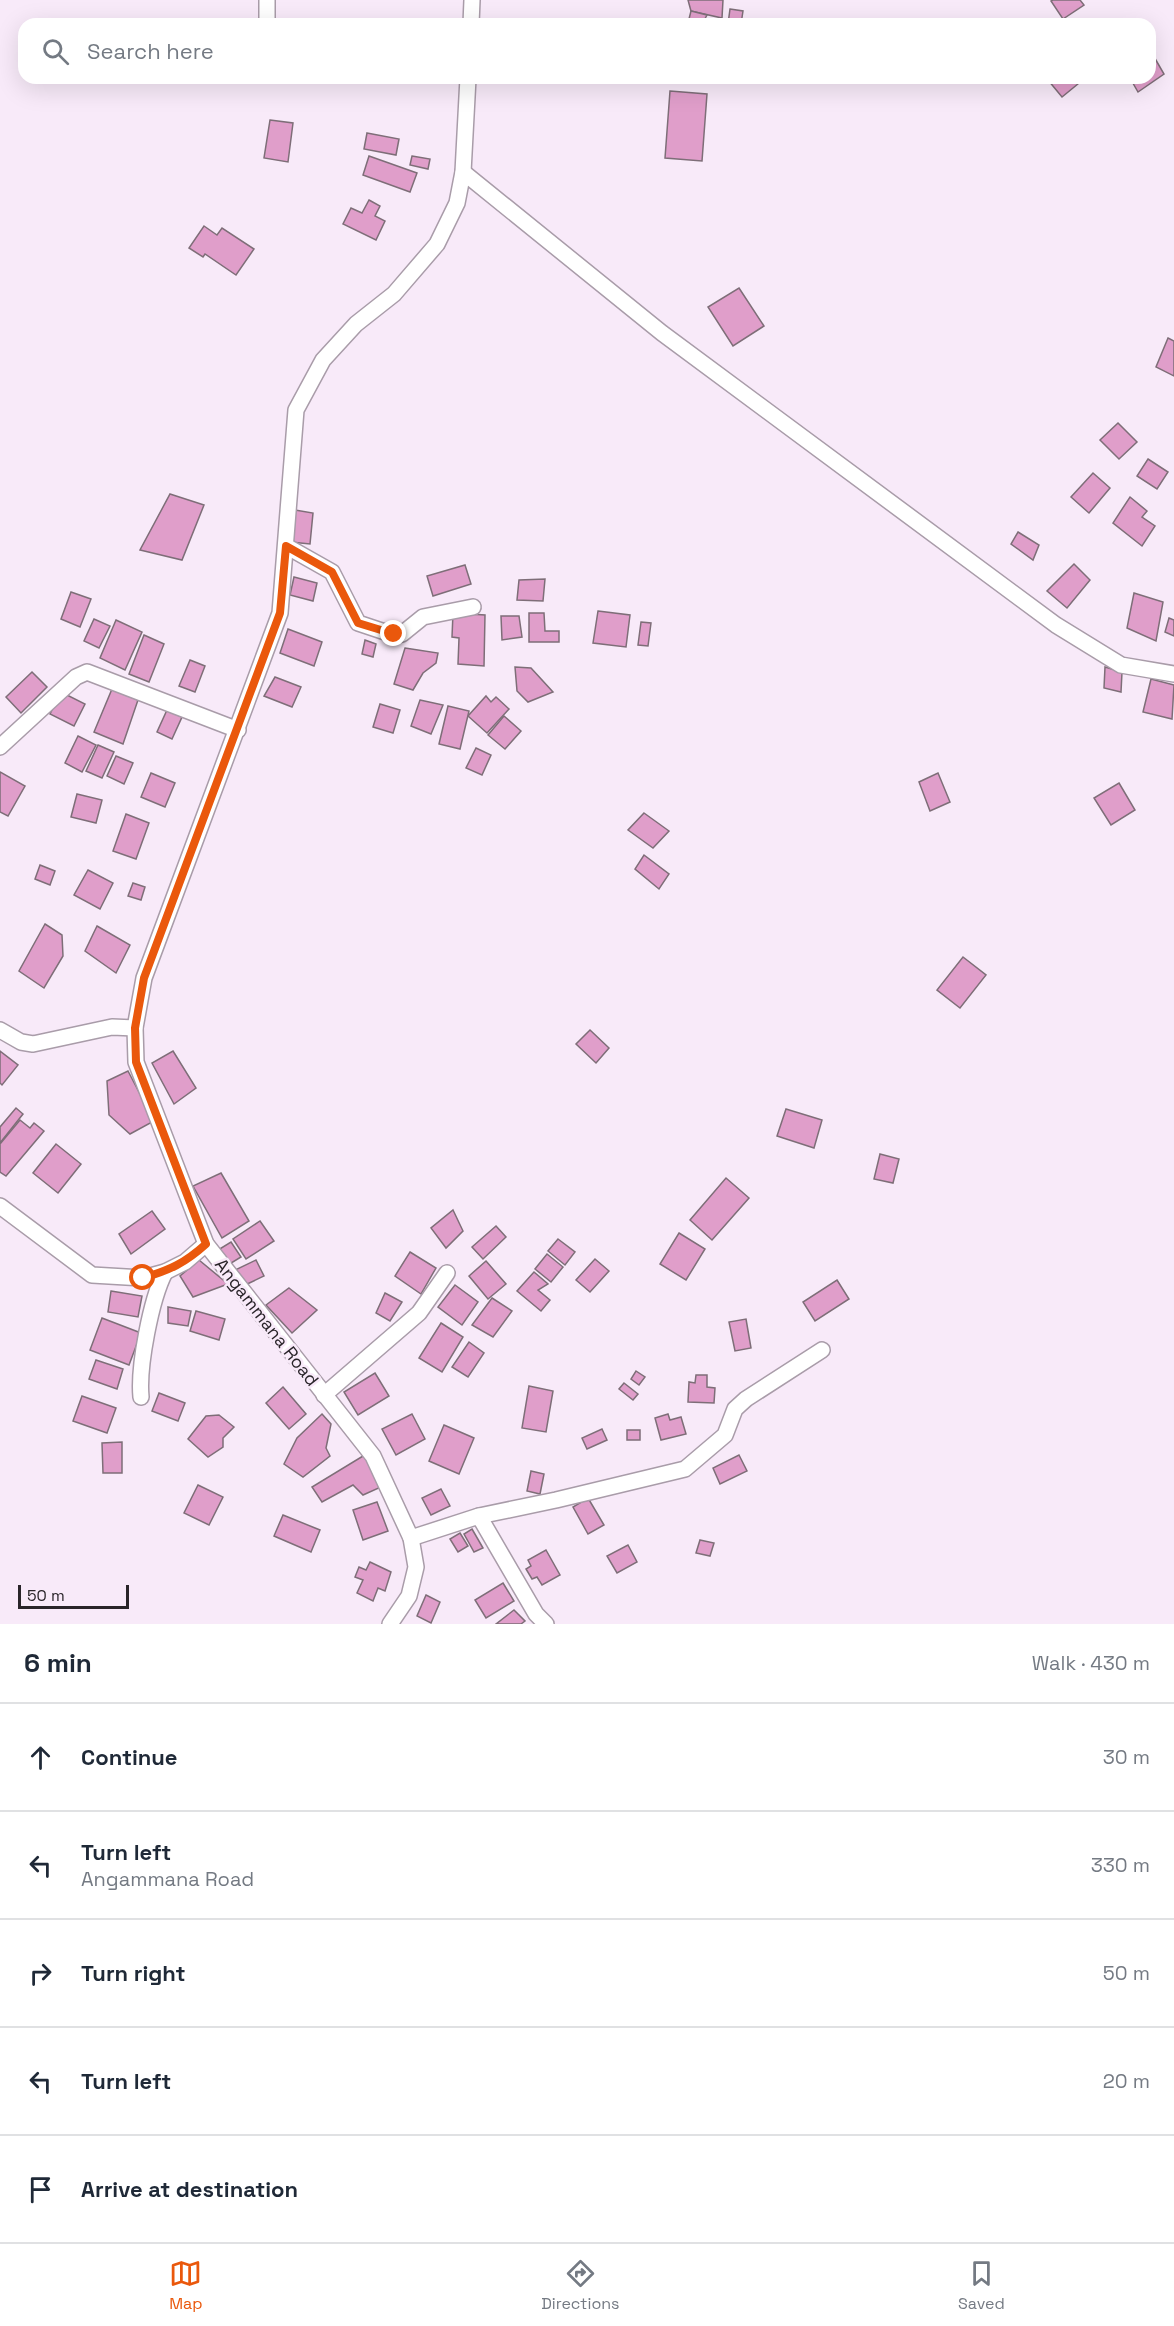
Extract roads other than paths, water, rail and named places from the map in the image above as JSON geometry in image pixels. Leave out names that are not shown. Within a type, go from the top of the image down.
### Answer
[{"type":"street","points":[[267,0],[267,18]]},
{"type":"street","points":[[471,18],[472,0]]},
{"type":"street","name":"Angammana Road","points":[[390,1624],[409,1596],[416,1568],[411,1538],[373,1456],[206,1244],[136,1062],[135,1028],[144,978],[280,613],[296,410],[323,360],[356,324],[394,294],[437,244],[457,203],[463,172],[468,84]]},
{"type":"street","points":[[463,172],[662,333],[1056,625],[1121,665],[1174,674]]},
{"type":"street","points":[[286,546],[332,572],[358,623],[394,634],[402,634],[423,617],[473,607]]},
{"type":"street","points":[[0,747],[76,677],[87,672],[238,730]]},
{"type":"street","points":[[0,1030],[21,1042],[33,1044],[112,1027],[135,1028]]},
{"type":"street","points":[[0,1206],[92,1275],[143,1278],[165,1272],[185,1262],[206,1244]]},
{"type":"street","points":[[141,1397],[140,1380],[156,1289],[165,1272]]},
{"type":"street","points":[[324,1395],[419,1313],[447,1273]]},
{"type":"street","points":[[411,1538],[479,1516],[685,1469],[725,1435],[735,1409],[746,1399],[822,1350]]},
{"type":"street","points":[[479,1516],[536,1621]]}]
